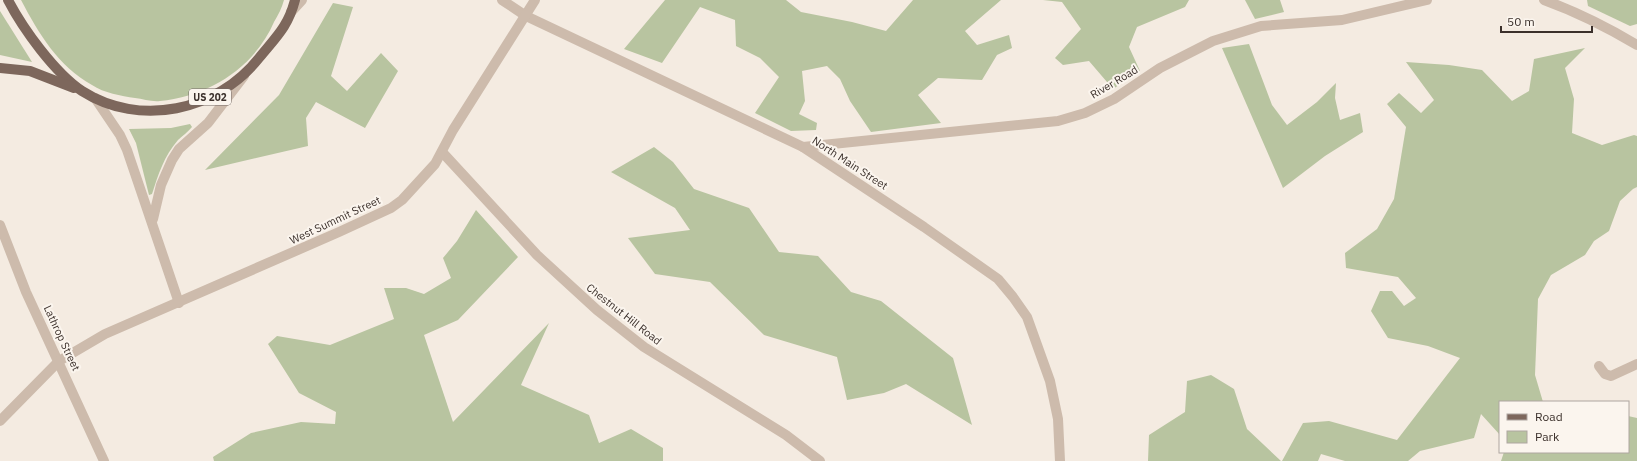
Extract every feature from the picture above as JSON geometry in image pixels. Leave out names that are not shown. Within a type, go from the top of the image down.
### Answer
[{"type":"main road","points":[[8,0],[25,27],[52,63],[63,75],[83,91]]},
{"type":"main road","name":"US 202","points":[[0,68],[30,71],[126,109],[163,111],[187,106],[213,96],[229,87],[244,75],[284,28],[295,0]]},
{"type":"street","points":[[291,12],[302,0]]},
{"type":"street","name":"North Main Street","points":[[502,0],[526,16],[803,147],[970,258],[998,279],[1014,297],[1027,317],[1050,381],[1058,419],[1060,461]]},
{"type":"street","name":"West Summit Street","points":[[0,421],[59,361],[105,334],[179,303],[391,208],[402,200],[428,174],[442,152],[453,130],[535,0]]},
{"type":"street","name":"River Road","points":[[803,147],[1058,120],[1085,113],[1114,99],[1160,68],[1213,41],[1261,26],[1342,20],[1427,0]]},
{"type":"street","points":[[1544,0],[1612,30],[1637,46]]},
{"type":"street","points":[[152,221],[161,185],[179,148],[208,123],[244,75]]},
{"type":"street","points":[[95,98],[125,145],[179,303]]},
{"type":"street","name":"Chestnut Hill Road","points":[[442,152],[537,256],[597,310],[644,347],[786,435],[813,454],[820,461]]},
{"type":"street","name":"Lathrop Street","points":[[0,225],[26,292],[104,461]]},
{"type":"street","points":[[1599,366],[1605,374],[1611,376],[1635,368]]},
{"type":"green space","points":[[21,0],[284,0],[280,11],[255,53],[228,77],[196,93],[178,98],[151,101],[107,92],[97,88],[80,77],[59,59],[50,48]]},
{"type":"green space","points":[[665,0],[786,0],[801,12],[852,22],[886,31],[913,0],[1001,0],[965,31],[977,45],[1009,35],[1012,48],[997,55],[982,80],[938,78],[918,95],[941,123],[871,132],[850,101],[840,79],[827,66],[802,71],[805,101],[799,114],[817,123],[816,130],[791,131],[755,113],[779,77],[760,58],[736,46],[735,20],[700,7],[662,63],[624,49]]},
{"type":"green space","points":[[1043,0],[1189,0],[1185,7],[1137,27],[1129,47],[1140,71],[1113,89],[1089,61],[1063,65],[1055,58],[1081,29],[1062,2]]},
{"type":"green space","points":[[1245,0],[1280,0],[1284,12],[1255,19]]},
{"type":"green space","points":[[1587,0],[1637,0],[1637,24],[1630,26],[1588,6]]},
{"type":"green space","points":[[333,3],[353,7],[331,76],[347,91],[381,53],[398,71],[365,128],[316,102],[306,118],[308,146],[205,170],[279,95]]},
{"type":"green space","points":[[0,11],[32,62],[0,55]]},
{"type":"green space","points":[[1249,44],[1272,105],[1287,125],[1317,102],[1336,83],[1335,98],[1340,120],[1360,113],[1363,132],[1325,156],[1283,188],[1222,48]]},
{"type":"green space","points":[[1585,48],[1565,68],[1574,99],[1572,133],[1602,145],[1634,135],[1637,136],[1637,187],[1620,201],[1609,231],[1594,241],[1585,255],[1551,275],[1538,299],[1535,375],[1543,401],[1499,401],[1499,434],[1481,414],[1474,438],[1420,451],[1408,461],[1345,461],[1321,454],[1318,461],[1282,461],[1303,423],[1329,421],[1397,440],[1460,358],[1428,346],[1388,338],[1371,311],[1380,291],[1392,291],[1404,306],[1416,298],[1398,277],[1346,268],[1345,253],[1377,229],[1394,199],[1406,127],[1387,104],[1399,93],[1421,113],[1434,100],[1406,62],[1449,65],[1482,70],[1512,101],[1529,91],[1534,59]]},
{"type":"green space","points":[[190,124],[192,127],[178,140],[165,159],[152,194],[149,195],[136,143],[129,129],[171,128]]},
{"type":"green space","points":[[654,147],[673,162],[694,189],[749,208],[779,252],[818,256],[851,292],[881,301],[953,358],[972,425],[906,384],[884,393],[847,400],[837,357],[764,335],[710,282],[655,274],[628,238],[690,230],[675,208],[611,172]]},
{"type":"green space","points":[[476,210],[518,257],[458,320],[424,335],[453,422],[549,323],[521,385],[589,415],[599,443],[631,429],[663,448],[663,461],[214,461],[213,457],[251,433],[301,422],[335,424],[336,412],[299,393],[268,344],[277,336],[330,345],[394,319],[384,288],[406,288],[424,294],[451,278],[443,258],[457,241]]},
{"type":"green space","points":[[1211,375],[1234,389],[1247,429],[1281,461],[1148,461],[1149,435],[1185,412],[1187,381]]},
{"type":"green space","points":[[1629,416],[1637,418],[1637,461],[1501,461],[1504,453],[1629,453]]}]
